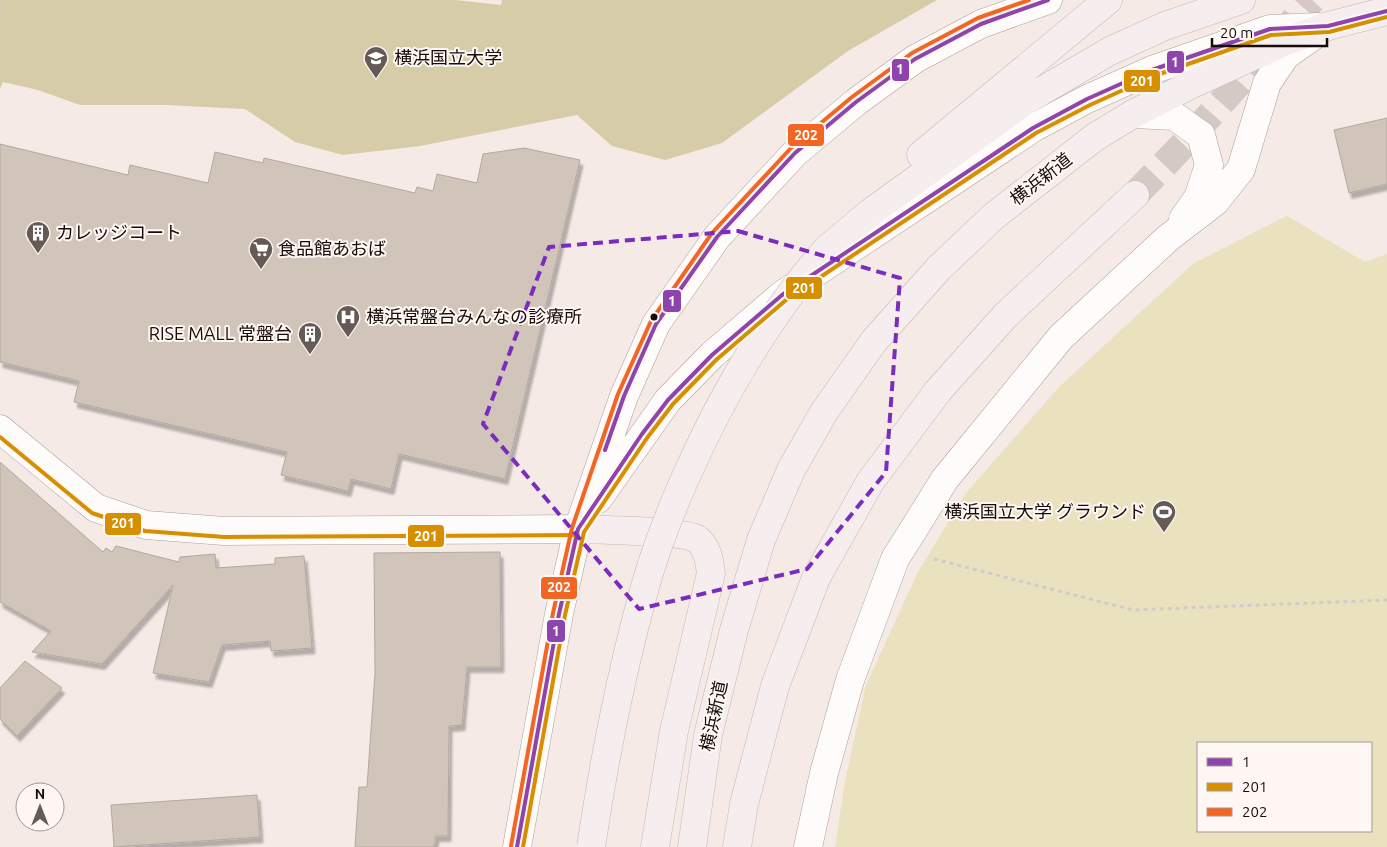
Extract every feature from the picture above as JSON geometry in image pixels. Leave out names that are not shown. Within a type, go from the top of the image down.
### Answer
[{"type":"highway","points":[[591,847],[620,689],[645,587],[675,502],[715,416],[741,367],[784,300],[866,206],[901,172],[1108,0]]},
{"type":"highway","points":[[827,249],[871,212],[1028,99],[1110,51],[1174,23],[1241,0]]},
{"type":"highway","name":"横浜新道","points":[[692,847],[708,735],[734,630],[758,549],[791,470],[824,412],[874,341],[939,268],[994,216],[1095,137],[1133,114],[1201,79],[1286,41],[1328,26],[1387,11]]},
{"type":"highway","points":[[737,847],[744,804],[774,686],[816,578],[870,482],[938,391],[1006,315],[1135,195]]},
{"type":"highway","points":[[578,529],[676,534],[696,538],[708,554],[710,573],[674,731],[658,818],[655,847]]},
{"type":"street","points":[[517,847],[560,614],[578,529],[624,396],[656,324],[717,237],[795,153],[856,102],[915,59],[981,24],[1048,0]]},
{"type":"street","points":[[578,529],[642,434],[668,400],[712,355],[782,295],[1033,128],[1087,98],[1152,70],[1270,29],[1328,26]]},
{"type":"street","points":[[808,847],[824,773],[850,680],[895,559],[945,479],[1062,337],[1168,238],[1214,202],[1241,168],[1267,83],[1286,55],[1328,26]]},
{"type":"street","points":[[1133,114],[1174,116],[1201,135],[1209,165],[1198,198],[1168,238]]},
{"type":"street","points":[[0,429],[96,508],[146,525],[224,531],[578,529]]},
{"type":"path","points":[[0,7],[2,0]]},
{"type":"path","points":[[929,557],[1133,610],[1387,600]]},
{"type":"highlighted area","points":[[738,231],[900,278],[886,472],[807,569],[639,609],[483,424],[549,247]]},
{"type":"shaded area","name":"横浜国立大学","points":[[0,0],[455,0],[501,5],[502,0],[937,0],[848,51],[722,143],[665,160],[612,146],[577,115],[420,146],[343,155],[295,142],[245,109],[166,105],[80,105],[38,90],[3,82],[0,89]]},
{"type":"shaded area","name":"横浜国立大学 グラウンド","points":[[1287,216],[1365,262],[1387,254],[1387,847],[835,847],[845,781],[866,685],[918,572],[966,493],[1059,387],[1194,263]]},
{"type":"building","points":[[1387,118],[1387,184],[1349,193],[1334,130]]},
{"type":"building","name":"RISE MALL 常盤台","points":[[0,144],[128,175],[130,165],[208,183],[215,152],[263,163],[264,158],[415,193],[417,187],[433,191],[437,174],[477,183],[483,154],[524,148],[580,160],[505,479],[399,454],[391,489],[351,479],[348,491],[281,475],[287,452],[74,402],[79,381],[0,362]]},
{"type":"building","points":[[0,462],[103,552],[106,548],[112,552],[116,546],[179,562],[180,557],[215,554],[216,568],[275,564],[275,558],[304,556],[312,648],[271,651],[270,641],[222,645],[209,682],[153,673],[173,585],[102,664],[32,652],[51,631],[0,602]]},
{"type":"building","points":[[500,552],[501,667],[467,667],[462,725],[449,726],[448,836],[436,836],[434,847],[355,847],[359,787],[367,787],[375,673],[374,553]]},
{"type":"building","points":[[25,661],[62,688],[17,736],[0,719],[0,688]]},
{"type":"building","points":[[257,795],[260,837],[114,847],[111,805]]},
{"type":"tunnel","points":[[1135,195],[1187,141],[1312,0]]},
{"type":"transit line","name":"202","points":[[511,846],[553,613],[572,528],[618,394],[651,321],[712,233],[791,148],[852,97],[912,53],[978,18],[1029,0]]},
{"type":"transit line","name":"1","points":[[605,450],[624,396],[656,324],[717,237],[795,153],[856,102],[915,59],[981,24],[1048,0]]},
{"type":"transit line","name":"1","points":[[517,847],[559,614],[578,529],[642,434],[668,400],[712,355],[782,295],[1033,128],[1087,99],[1152,70],[1270,29],[1328,26],[1387,11]]},
{"type":"transit line","name":"201","points":[[523,847],[565,615],[584,532],[647,438],[673,404],[716,360],[786,300],[1036,133],[1090,105],[1154,76],[1271,35],[1329,32],[1387,17]]},
{"type":"transit line","name":"201","points":[[0,437],[92,513],[145,531],[224,537],[578,535]]},
{"type":"place","name":"横浜国立大学","points":[[376,79]]},
{"type":"place","name":"カレッジコート","points":[[38,254]]},
{"type":"place","name":"食品館あおば","points":[[261,270]]},
{"type":"place","name":"横浜常盤台みんなの診療所","points":[[348,338]]},
{"type":"place","name":"RISE MALL 常盤台","points":[[310,355]]},
{"type":"place","name":"横浜国立大学 グラウンド","points":[[1164,533]]}]
